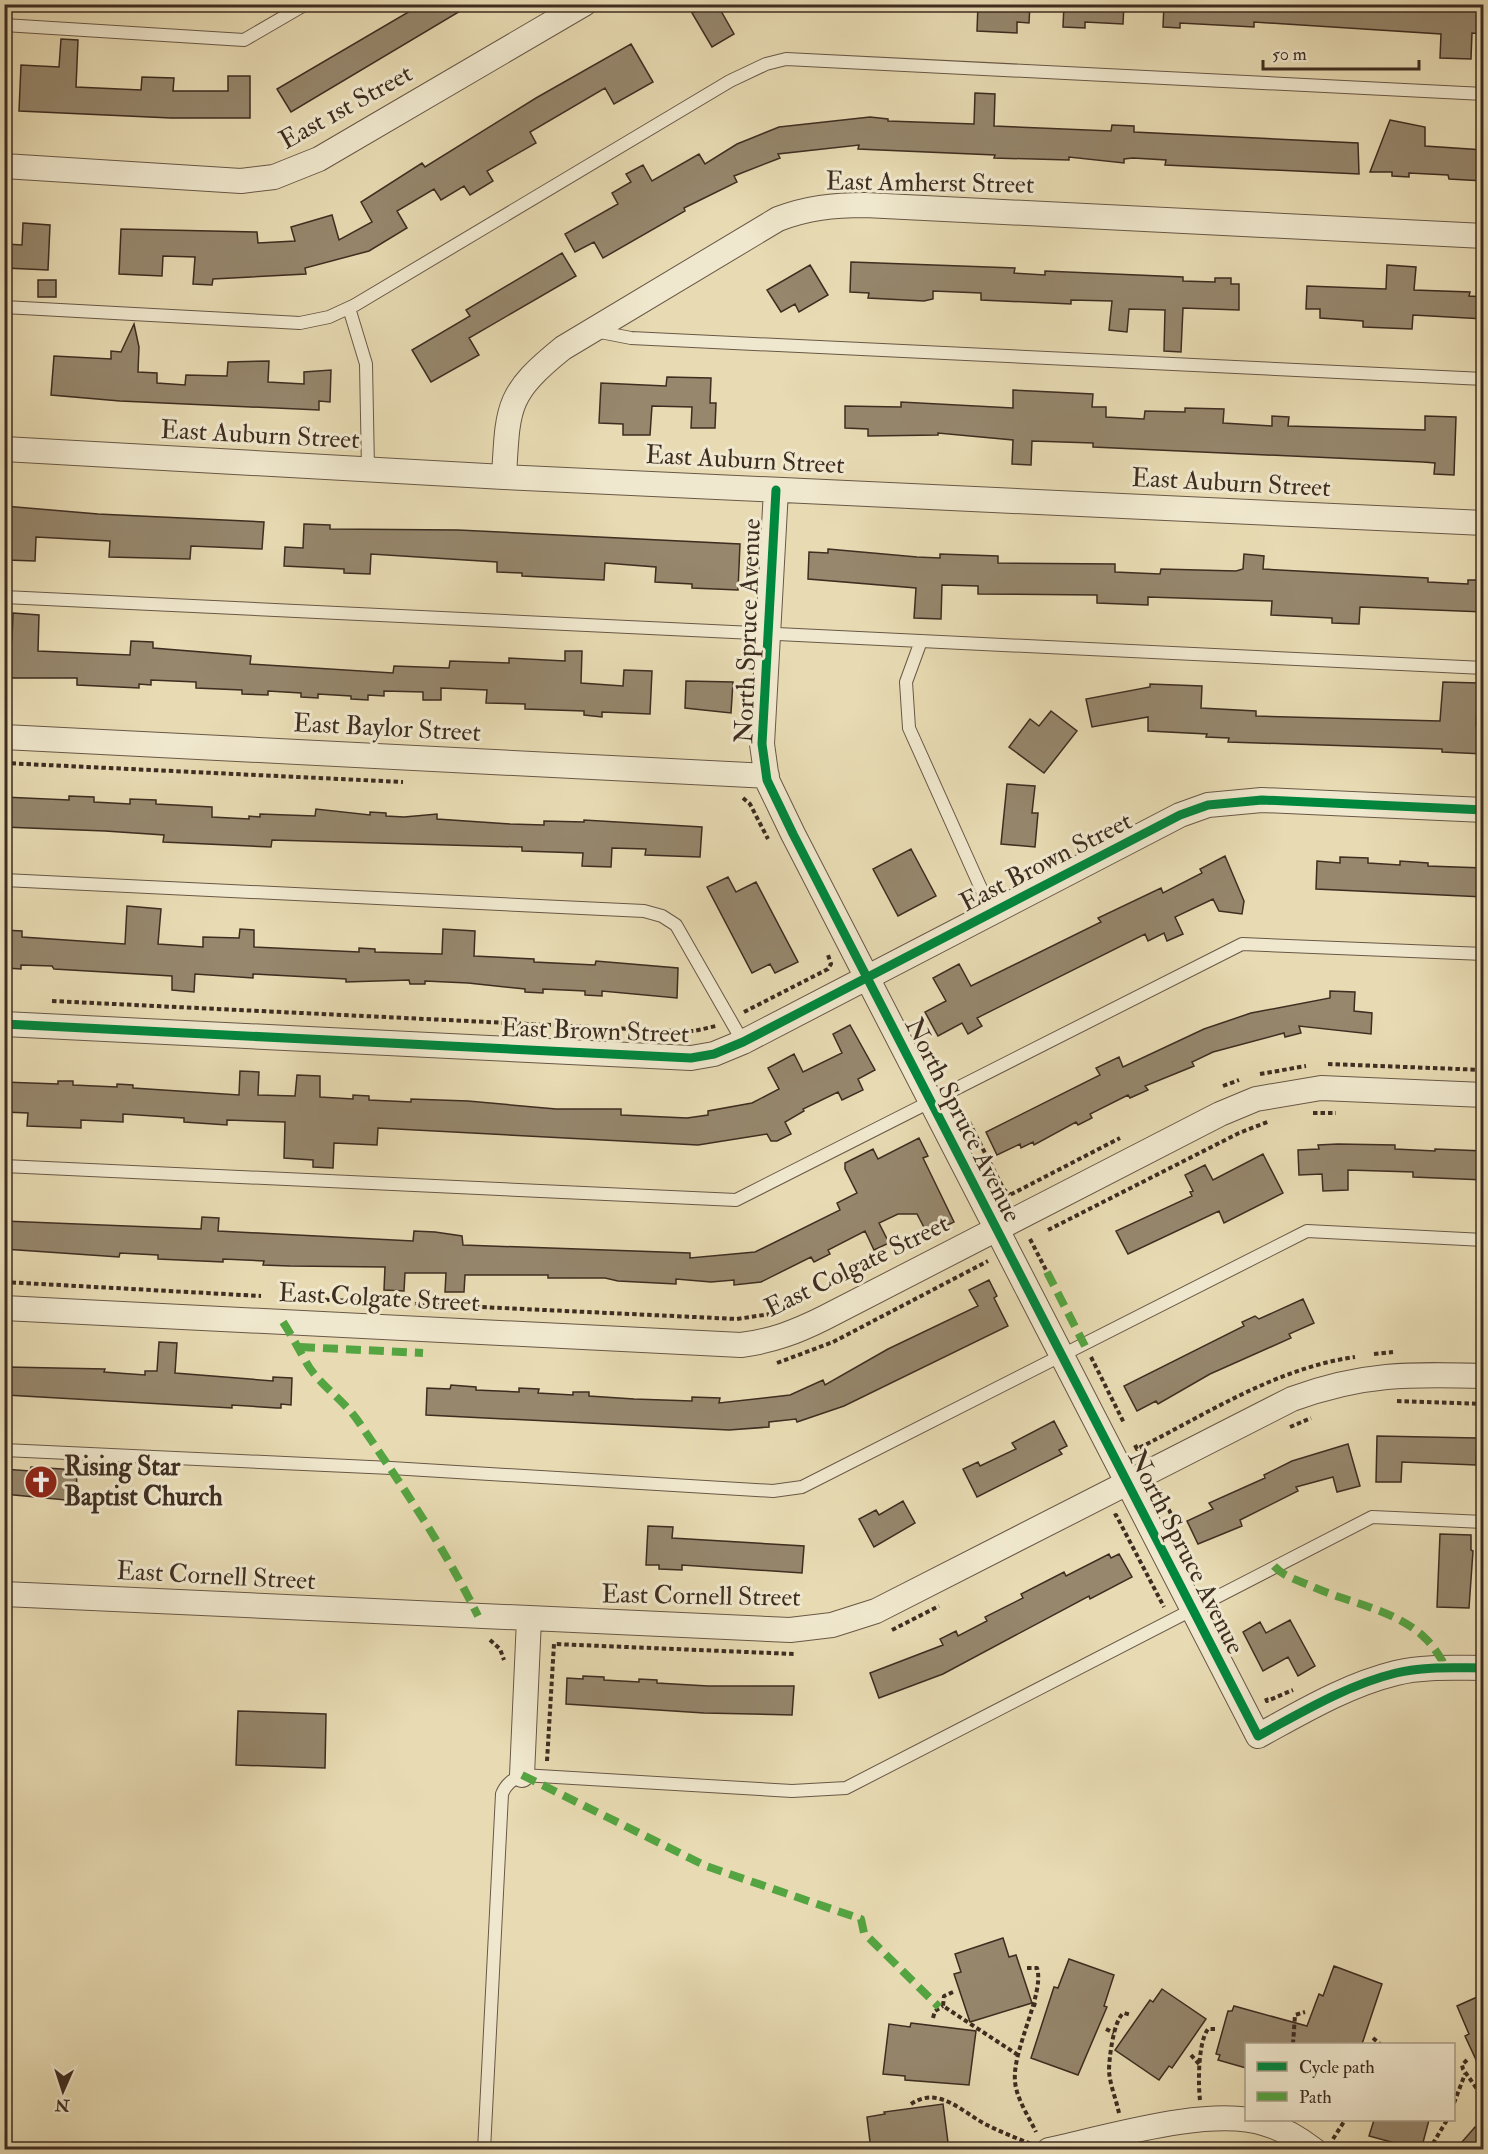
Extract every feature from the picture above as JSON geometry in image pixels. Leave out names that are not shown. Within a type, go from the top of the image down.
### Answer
[{"type":"street","name":"East 1st Street","points":[[4,166],[241,181],[274,177],[319,159],[584,4]]},
{"type":"street","name":"East Amherst Street","points":[[504,477],[510,407],[518,392],[535,371],[563,348],[778,219],[827,205],[1484,236]]},
{"type":"street","name":"East Auburn Street","points":[[4,449],[504,477],[1484,524]]},
{"type":"street","name":"North Spruce Avenue","points":[[776,490],[762,744],[767,776],[793,834],[844,935],[1258,1736],[1360,1685],[1398,1672],[1484,1668]]},
{"type":"street","name":"East Baylor Street","points":[[4,737],[767,776]]},
{"type":"street","name":"East Brown Street","points":[[4,1024],[652,1058],[691,1058],[714,1054],[743,1042],[1180,815],[1208,805],[1262,800],[1484,810]]},
{"type":"street","name":"East Colgate Street","points":[[4,1308],[741,1345],[786,1336],[991,1220],[1256,1099],[1321,1088],[1484,1095]]},
{"type":"street","name":"East Cornell Street","points":[[4,1594],[790,1630],[832,1624],[876,1611],[1292,1399],[1328,1386],[1386,1376],[1484,1376]]},
{"type":"street","points":[[522,1774],[529,1619]]},
{"type":"street","points":[[1040,2145],[1124,2134],[1202,2120],[1245,2120]]},
{"type":"street","points":[[1252,2121],[1265,2123],[1323,2145]]},
{"type":"lane","points":[[4,25],[244,40],[306,4]]},
{"type":"lane","points":[[4,307],[300,323],[329,317],[349,308],[730,81],[766,64],[786,59],[1484,94]]},
{"type":"lane","points":[[349,308],[366,364],[368,469]]},
{"type":"lane","points":[[592,330],[631,338],[1484,379]]},
{"type":"lane","points":[[4,597],[1484,668]]},
{"type":"lane","points":[[921,641],[906,682],[909,728],[992,913]]},
{"type":"lane","points":[[4,880],[644,912],[662,916],[676,925],[743,1042]]},
{"type":"lane","points":[[4,1167],[736,1200],[931,1104],[1242,944],[1484,954]]},
{"type":"lane","points":[[4,1450],[391,1468],[774,1491],[802,1487],[1062,1358],[1307,1232],[1484,1240]]},
{"type":"lane","points":[[484,2150],[502,1794],[505,1786],[522,1774],[792,1791],[846,1788],[1372,1517],[1484,1522]]},
{"type":"path","points":[[4,763],[406,782]]},
{"type":"path","points":[[736,798],[746,798],[771,844]]},
{"type":"path","points":[[52,1001],[694,1031],[705,1030],[729,1019],[828,969],[830,957],[823,943],[844,935]]},
{"type":"path","points":[[1255,1075],[1294,1067],[1340,1064],[1484,1070]]},
{"type":"path","points":[[1213,1091],[1245,1078]]},
{"type":"path","points":[[991,1220],[1010,1194],[1125,1136]]},
{"type":"path","points":[[1030,1239],[1047,1272]]},
{"type":"path","points":[[4,1282],[266,1297]]},
{"type":"path","points":[[300,1298],[737,1319],[779,1311]]},
{"type":"path","points":[[1085,1346],[1127,1428]]},
{"type":"path","points":[[1367,1355],[1402,1352]]},
{"type":"path","points":[[1132,1439],[1137,1449],[1272,1380],[1318,1364],[1358,1356]]},
{"type":"path","points":[[1391,1401],[1484,1404]]},
{"type":"path","points":[[1286,1429],[1314,1416]]},
{"type":"path","points":[[1170,1487],[1161,1492],[1187,1545]]},
{"type":"path","points":[[485,1638],[492,1640],[500,1649],[505,1663]]},
{"type":"path","points":[[1262,1691],[1267,1701],[1295,1689]]},
{"type":"path","points":[[1027,1968],[1037,1968],[1038,1973],[1015,2076],[1017,2091],[1040,2145]]},
{"type":"path","points":[[943,2006],[944,1996],[953,1992]]},
{"type":"path","points":[[1032,2004],[1039,2006]]},
{"type":"path","points":[[943,2006],[1018,2055]]},
{"type":"path","points":[[933,2018],[935,2011],[943,2006]]},
{"type":"path","points":[[1293,2043],[1294,2015],[1305,2012]]},
{"type":"path","points":[[1124,2134],[1109,2069],[1114,2033],[1120,2014],[1131,2015]]},
{"type":"path","points":[[1106,2029],[1114,2033]]},
{"type":"path","points":[[1202,2120],[1198,2090],[1200,2065],[1205,2031],[1215,2029]]},
{"type":"path","points":[[1373,2038],[1379,2043]]},
{"type":"path","points":[[1191,2055],[1200,2065]]},
{"type":"path","points":[[1467,2060],[1462,2065],[1465,2074],[1484,2099]]},
{"type":"path","points":[[1455,2100],[1465,2074]]},
{"type":"path","points":[[924,2092],[924,2097]]},
{"type":"path","points":[[911,2104],[924,2097],[951,2103],[984,2124],[1040,2145]]},
{"type":"path","points":[[1323,2145],[1345,2121]]},
{"type":"path","points":[[1432,2149],[1446,2121]]},
{"type":"building","points":[[422,4],[472,4],[291,112],[277,89]]},
{"type":"building","points":[[707,4],[717,4],[734,34],[712,47],[692,13]]},
{"type":"building","points":[[978,4],[1030,4],[1029,23],[1017,22],[1017,33],[977,31]]},
{"type":"building","points":[[1064,4],[1124,4],[1123,24],[1085,22],[1085,28],[1063,27]]},
{"type":"building","points":[[1164,4],[1427,4],[1484,8],[1483,34],[1472,33],[1471,59],[1440,58],[1441,34],[1254,22],[1254,27],[1180,23],[1180,28],[1163,27]]},
{"type":"building","points":[[61,39],[78,40],[76,87],[141,90],[142,77],[174,78],[173,91],[228,91],[228,76],[250,76],[250,118],[171,118],[19,111],[21,65],[59,67]]},
{"type":"building","points":[[631,44],[653,82],[614,104],[605,88],[530,132],[536,143],[487,171],[493,181],[470,195],[464,186],[441,200],[434,189],[397,211],[407,228],[369,251],[305,268],[306,274],[213,279],[212,285],[193,284],[195,257],[163,256],[162,276],[119,274],[121,229],[257,232],[258,243],[295,241],[291,227],[332,215],[339,240],[372,222],[361,202],[422,163],[425,167],[536,98]]},
{"type":"building","points":[[975,93],[995,94],[994,126],[1111,131],[1112,125],[1134,126],[1134,132],[1358,143],[1359,174],[1165,165],[1166,160],[1133,158],[1124,159],[1124,163],[1069,157],[1069,160],[994,158],[995,155],[858,149],[859,145],[778,154],[780,158],[734,176],[737,182],[684,208],[685,211],[603,258],[594,242],[575,252],[565,234],[618,204],[612,193],[631,182],[626,174],[643,165],[652,181],[699,154],[705,164],[737,144],[779,127],[870,117],[888,119],[888,121],[974,124]]},
{"type":"building","points":[[1390,120],[1425,127],[1425,146],[1484,150],[1484,181],[1449,179],[1448,175],[1409,173],[1409,177],[1392,176],[1392,172],[1370,172]]},
{"type":"building","points":[[23,223],[50,225],[48,270],[5,268],[7,244],[22,245]]},
{"type":"building","points":[[562,253],[576,276],[469,338],[479,355],[431,382],[412,350],[470,316],[466,310]]},
{"type":"building","points":[[851,262],[1015,268],[1014,273],[1045,275],[1045,271],[1183,277],[1183,281],[1215,282],[1215,278],[1231,278],[1231,284],[1239,284],[1239,310],[1183,308],[1181,352],[1164,351],[1165,310],[1129,309],[1127,332],[1109,330],[1112,301],[1071,300],[1071,304],[981,300],[981,293],[933,291],[933,299],[924,301],[868,298],[869,293],[850,292]]},
{"type":"building","points":[[810,265],[828,295],[799,312],[795,304],[781,312],[767,290]]},
{"type":"building","points":[[1387,265],[1416,267],[1414,290],[1470,292],[1469,296],[1484,297],[1484,319],[1413,315],[1412,329],[1363,327],[1363,321],[1320,318],[1320,309],[1306,309],[1307,286],[1386,289]]},
{"type":"building","points":[[38,280],[56,280],[56,297],[38,297]]},
{"type":"building","points":[[134,324],[139,347],[138,372],[157,373],[157,383],[185,385],[186,375],[227,376],[228,362],[269,361],[268,382],[304,384],[304,372],[331,370],[330,402],[319,401],[319,410],[120,401],[51,395],[54,356],[111,359],[111,351],[121,352]]},
{"type":"building","points":[[667,377],[711,378],[710,403],[716,403],[715,428],[691,428],[692,407],[652,406],[650,435],[623,435],[623,424],[599,423],[601,383],[666,386]]},
{"type":"building","points":[[1013,390],[1093,394],[1092,407],[1106,407],[1106,417],[1144,419],[1145,411],[1185,412],[1185,408],[1224,409],[1223,423],[1272,426],[1272,416],[1289,417],[1288,426],[1425,430],[1425,416],[1456,417],[1454,475],[1434,474],[1435,463],[1423,462],[1093,447],[1093,443],[1032,441],[1031,465],[1012,464],[1013,440],[938,433],[938,435],[868,436],[868,429],[845,428],[845,406],[901,407],[901,402],[1013,408]]},
{"type":"building","points":[[4,506],[98,514],[264,522],[262,549],[191,546],[190,559],[109,557],[110,541],[36,537],[35,561],[7,560],[8,550],[4,550]]},
{"type":"building","points":[[304,524],[330,525],[330,529],[458,530],[740,544],[738,590],[692,588],[692,584],[655,582],[656,567],[605,563],[604,580],[522,576],[522,573],[497,572],[497,562],[371,554],[370,574],[344,573],[344,569],[284,566],[285,547],[303,548]]},
{"type":"building","points":[[828,549],[940,558],[940,554],[998,556],[998,563],[1115,564],[1115,572],[1160,574],[1161,569],[1236,571],[1243,569],[1244,554],[1264,556],[1263,569],[1428,578],[1428,582],[1468,584],[1468,580],[1484,580],[1484,612],[1360,607],[1359,624],[1332,623],[1332,618],[1271,615],[1272,601],[1148,597],[1148,605],[1097,603],[1097,595],[978,594],[978,586],[942,585],[941,619],[914,618],[916,588],[808,579],[809,552],[828,553]]},
{"type":"building","points":[[13,613],[39,615],[38,651],[130,655],[131,641],[153,642],[153,648],[251,656],[250,664],[393,673],[394,666],[449,668],[450,661],[509,663],[509,658],[565,661],[565,651],[582,651],[581,683],[623,686],[624,670],[652,671],[650,714],[602,712],[602,717],[584,715],[584,711],[525,709],[525,704],[486,703],[487,690],[441,688],[441,700],[423,700],[423,692],[384,691],[384,696],[368,695],[368,700],[351,699],[351,696],[318,694],[318,698],[301,697],[301,693],[268,691],[268,695],[242,694],[242,690],[196,688],[196,682],[151,680],[151,685],[139,684],[139,688],[77,685],[77,678],[4,678],[4,650],[7,650],[7,640],[12,640]]},
{"type":"building","points":[[686,681],[733,682],[731,713],[685,708]]},
{"type":"building","points":[[1443,682],[1478,683],[1476,725],[1484,725],[1484,754],[1442,752],[1442,749],[1228,742],[1229,738],[1206,737],[1207,734],[1148,731],[1148,717],[1092,727],[1086,699],[1150,687],[1150,684],[1202,686],[1201,708],[1256,711],[1256,716],[1440,721]]},
{"type":"building","points":[[1051,711],[1077,731],[1044,773],[1009,747],[1030,719],[1039,726]]},
{"type":"building","points":[[1007,784],[1035,786],[1032,813],[1038,813],[1035,847],[1001,844]]},
{"type":"building","points":[[69,796],[94,797],[94,802],[130,804],[130,799],[156,800],[156,804],[212,807],[212,817],[249,819],[249,816],[260,817],[260,814],[315,816],[316,809],[370,815],[370,812],[386,813],[386,816],[404,817],[437,814],[437,819],[510,824],[544,825],[544,821],[584,822],[584,820],[702,827],[700,857],[645,855],[646,849],[612,848],[611,867],[582,866],[583,853],[522,851],[522,847],[272,840],[271,847],[163,842],[164,835],[4,827],[4,797],[69,800]]},
{"type":"building","points":[[911,849],[936,896],[898,916],[873,869]]},
{"type":"building","points":[[1225,856],[1244,901],[1242,914],[1219,911],[1213,899],[1175,917],[1183,934],[1167,941],[1164,933],[1148,941],[1145,934],[977,1018],[982,1026],[968,1034],[962,1023],[938,1036],[925,1012],[946,1001],[933,978],[959,964],[971,986],[1101,922],[1098,918],[1161,888],[1163,893],[1202,873],[1200,869]]},
{"type":"building","points":[[1340,857],[1368,858],[1368,863],[1400,865],[1400,861],[1428,863],[1428,866],[1484,868],[1484,897],[1316,889],[1317,861],[1340,863]]},
{"type":"building","points":[[728,877],[736,892],[756,882],[798,962],[775,973],[770,964],[752,973],[707,887]]},
{"type":"building","points":[[127,906],[161,909],[158,944],[203,947],[203,937],[239,938],[240,929],[254,930],[254,947],[359,952],[359,948],[375,949],[375,952],[442,954],[443,929],[475,931],[474,956],[534,959],[534,962],[595,965],[596,961],[678,968],[677,998],[602,991],[602,996],[585,995],[585,991],[543,989],[543,993],[525,992],[525,989],[468,983],[425,981],[425,984],[410,984],[409,980],[346,982],[346,979],[253,974],[253,978],[195,974],[194,992],[172,990],[172,976],[54,969],[52,966],[21,965],[21,969],[5,968],[4,930],[22,931],[22,937],[125,944]]},
{"type":"building","points":[[1330,991],[1355,992],[1354,1011],[1372,1013],[1371,1034],[1299,1026],[1301,1033],[1285,1037],[1284,1033],[1213,1052],[1192,1062],[1194,1066],[1145,1086],[1148,1090],[1130,1098],[1128,1095],[1090,1114],[1092,1118],[1078,1125],[1076,1122],[1034,1145],[1033,1142],[1021,1148],[1020,1144],[997,1155],[986,1132],[1100,1075],[1096,1068],[1119,1057],[1123,1067],[1204,1029],[1251,1013],[1330,998]]},
{"type":"building","points":[[850,1025],[875,1070],[858,1079],[863,1090],[842,1100],[838,1092],[803,1109],[804,1111],[785,1122],[791,1134],[777,1141],[771,1141],[767,1134],[698,1145],[378,1128],[377,1145],[334,1143],[333,1168],[313,1167],[313,1160],[284,1158],[285,1122],[227,1120],[227,1125],[184,1122],[184,1118],[123,1114],[123,1122],[81,1120],[81,1128],[27,1126],[28,1113],[4,1112],[4,1082],[58,1084],[58,1081],[73,1081],[73,1085],[117,1087],[117,1084],[133,1085],[133,1088],[239,1095],[240,1071],[259,1072],[258,1095],[295,1096],[297,1075],[320,1076],[320,1097],[353,1099],[353,1095],[369,1096],[369,1100],[468,1101],[556,1109],[621,1109],[621,1115],[687,1118],[708,1115],[708,1111],[752,1103],[779,1089],[768,1068],[794,1054],[803,1072],[842,1053],[833,1034]]},
{"type":"building","points":[[919,1138],[928,1156],[923,1158],[954,1222],[928,1235],[917,1214],[898,1214],[879,1223],[889,1243],[874,1250],[865,1231],[828,1250],[830,1254],[814,1262],[811,1257],[761,1282],[734,1285],[734,1280],[711,1282],[676,1279],[676,1284],[618,1281],[605,1278],[548,1278],[548,1275],[465,1275],[464,1292],[445,1292],[446,1273],[405,1273],[404,1291],[384,1290],[385,1267],[263,1265],[264,1261],[158,1259],[158,1255],[120,1253],[119,1257],[4,1249],[4,1221],[201,1229],[202,1217],[219,1218],[218,1231],[413,1241],[414,1231],[435,1232],[462,1236],[463,1245],[690,1253],[690,1258],[755,1252],[840,1210],[837,1203],[857,1193],[845,1169],[845,1163],[873,1149],[878,1159]]},
{"type":"building","points":[[1318,1145],[1395,1145],[1395,1149],[1435,1151],[1435,1149],[1484,1151],[1484,1180],[1413,1177],[1413,1172],[1348,1170],[1348,1190],[1323,1191],[1322,1174],[1299,1175],[1298,1150],[1319,1149]]},
{"type":"building","points":[[1263,1154],[1283,1193],[1224,1223],[1219,1211],[1128,1254],[1116,1231],[1192,1196],[1190,1192],[1193,1191],[1185,1175],[1205,1165],[1213,1180]]},
{"type":"building","points":[[989,1280],[997,1296],[994,1298],[1008,1326],[844,1406],[797,1422],[796,1419],[769,1422],[769,1427],[729,1430],[426,1415],[427,1388],[450,1389],[451,1385],[476,1387],[476,1390],[519,1392],[519,1388],[539,1389],[538,1393],[573,1395],[573,1392],[589,1392],[589,1396],[634,1399],[692,1401],[692,1397],[720,1398],[719,1403],[790,1395],[823,1380],[825,1385],[888,1349],[978,1306],[969,1290]]},
{"type":"building","points":[[1303,1299],[1314,1323],[1289,1334],[1291,1338],[1210,1374],[1158,1404],[1156,1401],[1137,1411],[1124,1386],[1244,1326],[1242,1322],[1255,1316],[1259,1319]]},
{"type":"building","points":[[159,1342],[177,1343],[175,1373],[273,1381],[273,1377],[292,1378],[291,1405],[281,1404],[281,1408],[277,1408],[232,1405],[232,1408],[6,1395],[8,1367],[105,1369],[104,1372],[145,1375],[145,1371],[157,1371]]},
{"type":"building","points":[[1054,1421],[1067,1446],[1059,1450],[1062,1454],[977,1497],[963,1469],[978,1462],[980,1466],[1016,1449],[1012,1443]]},
{"type":"building","points":[[1377,1436],[1477,1438],[1476,1465],[1402,1462],[1401,1482],[1376,1482]]},
{"type":"building","points":[[1348,1444],[1360,1486],[1337,1492],[1333,1477],[1296,1487],[1298,1491],[1240,1520],[1242,1526],[1198,1544],[1187,1521],[1213,1509],[1209,1503],[1265,1478],[1264,1475],[1292,1461]]},
{"type":"building","name":"Rising Star Baptist Church","points":[[31,1467],[77,1470],[76,1501],[4,1494],[4,1469],[30,1471]]},
{"type":"building","points":[[903,1501],[915,1523],[874,1547],[859,1519],[876,1510],[879,1515]]},
{"type":"building","points":[[648,1526],[673,1527],[672,1538],[804,1546],[802,1573],[682,1565],[682,1570],[659,1569],[659,1565],[646,1565]]},
{"type":"building","points":[[1440,1534],[1471,1535],[1471,1550],[1473,1551],[1469,1608],[1437,1607]]},
{"type":"building","points":[[1109,1554],[1111,1558],[1119,1554],[1132,1577],[1090,1599],[1089,1596],[943,1674],[879,1698],[870,1673],[943,1645],[940,1639],[956,1631],[958,1636],[987,1621],[985,1617],[1023,1598],[1021,1594],[1064,1572],[1066,1576]]},
{"type":"building","points":[[1290,1620],[1315,1666],[1298,1676],[1288,1657],[1263,1671],[1243,1632],[1260,1622],[1266,1633]]},
{"type":"building","points":[[583,1676],[604,1677],[604,1680],[639,1682],[639,1679],[657,1680],[657,1683],[708,1686],[794,1686],[792,1715],[704,1713],[566,1704],[567,1678],[583,1679]]},
{"type":"building","points":[[238,1711],[326,1714],[325,1768],[236,1765]]},
{"type":"building","points":[[1003,1938],[1009,1957],[1016,1955],[1032,2003],[970,2022],[954,1974],[961,1972],[955,1954]]},
{"type":"building","points":[[1069,1959],[1114,1975],[1104,2006],[1107,2007],[1078,2075],[1031,2058],[1054,1987],[1058,1988]]},
{"type":"building","points":[[1334,1966],[1382,1984],[1362,2043],[1245,2043],[1245,2068],[1218,2060],[1220,2055],[1216,2054],[1228,2011],[1232,2011],[1234,2006],[1307,2026],[1319,1994],[1323,1996]]},
{"type":"building","points":[[1162,1989],[1206,2019],[1172,2068],[1169,2066],[1159,2080],[1115,2050],[1150,2000],[1153,2002]]},
{"type":"building","points":[[1484,1994],[1484,2077],[1465,2036],[1469,2034],[1457,2006]]},
{"type":"building","points":[[911,2023],[976,2031],[969,2085],[905,2080],[905,2076],[883,2074],[889,2024],[910,2027]]},
{"type":"building","points":[[943,2104],[949,2150],[871,2150],[867,2117],[885,2114],[884,2112]]},
{"type":"building","points":[[1374,2121],[1429,2121],[1421,2150],[1369,2136]]},
{"type":"building","points":[[1475,2127],[1484,2134],[1484,2150],[1455,2150]]},
{"type":"marked path","points":[[1047,1272],[1085,1346]]},
{"type":"marked path","points":[[283,1322],[311,1370],[352,1413],[390,1468],[436,1541],[478,1616]]},
{"type":"marked path","points":[[300,1347],[423,1353]]},
{"type":"marked path","points":[[1274,1566],[1291,1578],[1400,1620],[1428,1641],[1447,1668]]},
{"type":"marked path","points":[[522,1775],[706,1866],[861,1919],[864,1933],[939,2007]]},
{"type":"cycle path","points":[[776,490],[762,744],[767,780],[1258,1736],[1325,1700],[1378,1678],[1417,1669],[1484,1668]]},
{"type":"cycle path","points":[[4,1024],[691,1058],[714,1054],[743,1042],[1180,815],[1208,805],[1262,800],[1484,810]]},
{"type":"place","name":"Rising Star Baptist Church","points":[[41,1482]]}]
